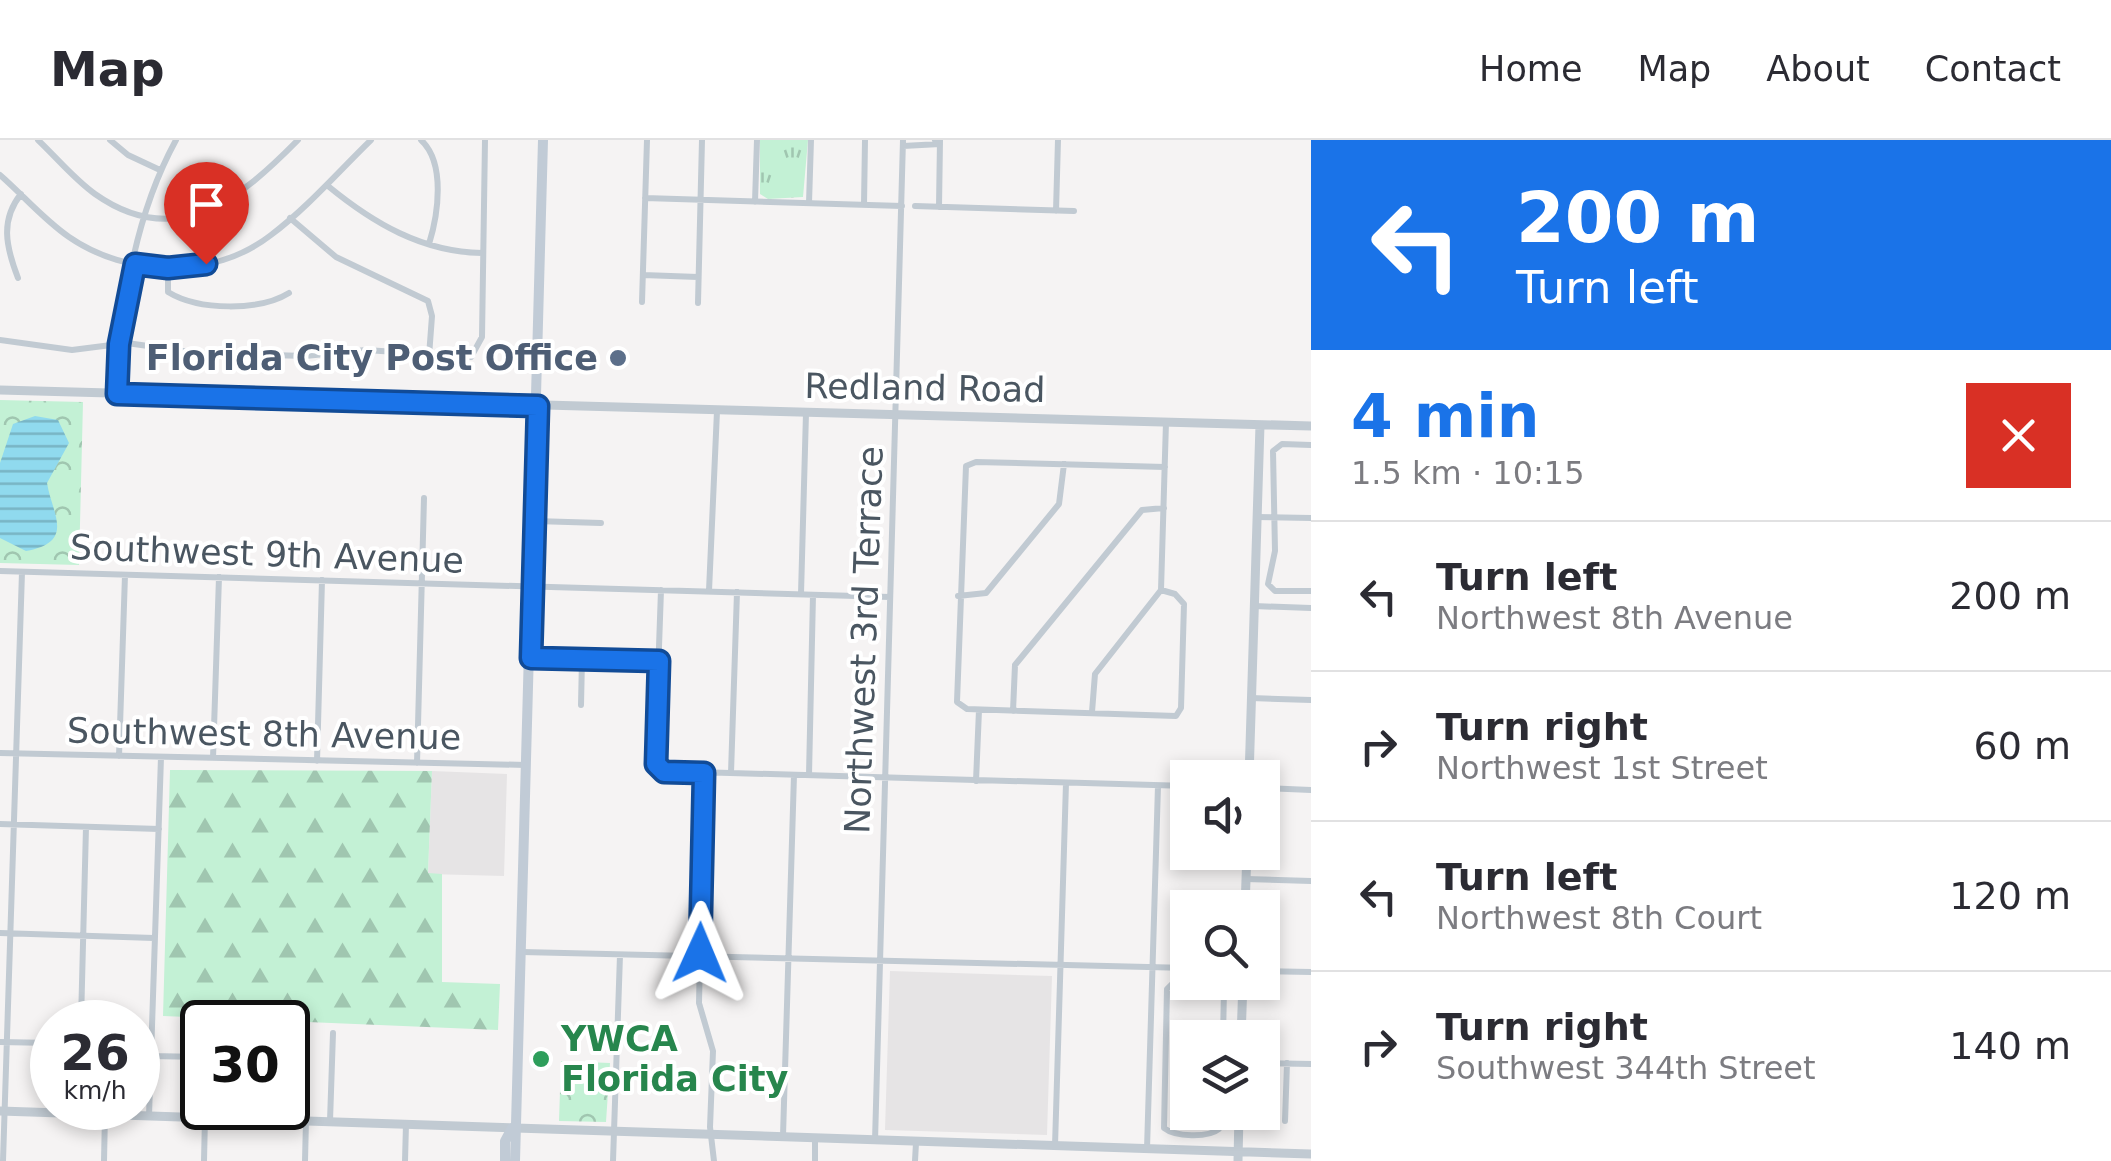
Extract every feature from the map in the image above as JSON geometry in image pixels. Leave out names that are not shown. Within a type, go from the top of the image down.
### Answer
[{"type":"main road","points":[[515,1161],[512,1127],[528,765],[543,140]]},
{"type":"main road","points":[[504,1161],[505,1140],[512,1127]]},
{"type":"street","points":[[38,140],[95,193],[144,216],[186,216],[232,202],[298,140]]},
{"type":"street","points":[[110,140],[128,155],[160,170]]},
{"type":"street","points":[[117,394],[119,344],[144,216],[160,170],[176,140]]},
{"type":"street","points":[[0,175],[80,244],[135,264],[168,268],[238,254],[328,186],[371,140]]},
{"type":"street","points":[[421,140],[436,164],[435,223],[429,244]]},
{"type":"street","points":[[0,340],[72,350],[119,344],[197,353],[305,356],[366,350],[461,359],[478,351],[485,140]]},
{"type":"street","points":[[642,302],[647,140]]},
{"type":"street","points":[[698,303],[702,140]]},
{"type":"street","points":[[755,202],[757,140]]},
{"type":"street","points":[[810,203],[811,140]]},
{"type":"street","points":[[864,205],[866,140]]},
{"type":"street","points":[[1056,210],[1058,140]]},
{"type":"street","points":[[903,143],[939,141],[939,207]]},
{"type":"street","name":"Northwest 3rd Terrace","points":[[875,1141],[903,143]]},
{"type":"street","points":[[328,186],[365,216],[429,244],[448,252],[482,253]]},
{"type":"street","points":[[18,278],[8,254],[4,223],[9,206],[22,194]]},
{"type":"street","points":[[645,198],[902,206]]},
{"type":"street","points":[[915,206],[1074,211]]},
{"type":"street","points":[[290,218],[336,256],[428,301],[432,316],[429,356]]},
{"type":"street","points":[[168,268],[168,292],[200,303],[270,304],[290,293]]},
{"type":"street","points":[[642,275],[698,277]]},
{"type":"street","name":"Redland Road","points":[[0,390],[1311,426]]},
{"type":"street","points":[[710,591],[716,411]]},
{"type":"street","points":[[801,594],[806,413]]},
{"type":"street","points":[[1092,712],[1095,674],[1162,590],[1166,422]]},
{"type":"street","points":[[1249,760],[1260,424]]},
{"type":"street","points":[[1311,444],[1282,444],[1274,448],[1276,517],[1269,587],[1311,591]]},
{"type":"street","points":[[1162,590],[1176,594],[1184,604],[1181,708],[1176,716],[979,710],[958,705],[958,596],[966,466],[976,462],[1165,467]]},
{"type":"street","points":[[958,596],[986,593],[1059,504],[1064,464]]},
{"type":"street","points":[[417,763],[424,498]]},
{"type":"street","points":[[1013,711],[1015,664],[1142,510],[1164,508]]},
{"type":"street","points":[[1257,516],[1311,518]]},
{"type":"street","points":[[535,521],[601,524]]},
{"type":"street","name":"Southwest 9th Avenue","points":[[0,571],[890,596]]},
{"type":"street","points":[[3,1161],[3,1042],[12,933],[22,572]]},
{"type":"street","points":[[119,756],[125,575]]},
{"type":"street","points":[[214,758],[219,577]]},
{"type":"street","points":[[317,761],[322,580]]},
{"type":"street","points":[[661,590],[655,760],[659,770],[1170,786]]},
{"type":"street","points":[[731,774],[736,592]]},
{"type":"street","points":[[808,776],[814,595]]},
{"type":"street","points":[[1254,606],[1311,608]]},
{"type":"street","points":[[531,658],[659,661]]},
{"type":"street","points":[[581,705],[582,659]]},
{"type":"street","points":[[1251,698],[1311,700]]},
{"type":"street","points":[[976,780],[979,710]]},
{"type":"street","name":"Southwest 8th Avenue","points":[[0,753],[528,765]]},
{"type":"street","points":[[152,1000],[161,757]]},
{"type":"street","points":[[704,773],[699,1011],[713,1054],[714,1161]]},
{"type":"street","points":[[782,1136],[794,775]]},
{"type":"street","points":[[1056,1148],[1066,783]]},
{"type":"street","points":[[1147,1150],[1158,786]]},
{"type":"street","points":[[1280,789],[1311,790]]},
{"type":"street","points":[[0,824],[158,829]]},
{"type":"street","points":[[82,1000],[86,827]]},
{"type":"street","points":[[1246,870],[1246,890]]},
{"type":"street","points":[[1246,879],[1311,881]]},
{"type":"street","points":[[0,932],[154,938]]},
{"type":"street","points":[[522,952],[1170,967]]},
{"type":"street","points":[[613,1161],[620,955]]},
{"type":"street","points":[[1280,971],[1311,972]]},
{"type":"street","points":[[1170,985],[1163,1113],[1167,1132],[1208,1134],[1218,1130]]},
{"type":"street","points":[[1151,1001],[1167,1001]]},
{"type":"street","points":[[330,1121],[332,1033]]},
{"type":"street","points":[[3,1042],[30,1043]]},
{"type":"street","points":[[1280,1064],[1311,1064]]},
{"type":"street","points":[[1285,1120],[1286,1064]]},
{"type":"street","points":[[2,1111],[30,1112]]},
{"type":"street","points":[[1148,1112],[1163,1113]]},
{"type":"street","points":[[310,1120],[1147,1150],[1238,1157],[1311,1154]]},
{"type":"street","points":[[405,1161],[406,1122]]},
{"type":"street","points":[[104,1161],[105,1130]]},
{"type":"street","points":[[204,1161],[205,1130]]},
{"type":"street","points":[[305,1161],[306,1130]]},
{"type":"street","points":[[1238,1157],[1239,1130]]},
{"type":"street","points":[[814,1161],[815,1137]]},
{"type":"street","points":[[916,1143],[916,1161]]},
{"type":"shaded area","points":[[432,771],[507,774],[504,876],[428,874]]},
{"type":"shaded area","points":[[890,971],[1052,976],[1047,1135],[885,1130]]},
{"type":"green space","points":[[760,140],[808,140],[803,197],[768,199],[760,194]]},
{"type":"green space","points":[[0,400],[83,402],[79,565],[0,563]]},
{"type":"green space","points":[[170,770],[432,771],[428,873],[442,874],[442,982],[500,984],[498,1030],[310,1022],[310,1000],[180,1000],[180,1017],[163,1016]]},
{"type":"green space","points":[[561,1061],[610,1063],[606,1122],[559,1121]]},
{"type":"water","points":[[35,416],[58,420],[69,443],[47,483],[56,516],[56,534],[41,547],[26,551],[0,538],[0,463],[13,424]]},
{"type":"place","name":"Florida City Post Office","points":[[618,358]]},
{"type":"place","name":"YWCA Florida City","points":[[541,1059]]},
{"type":"route","points":[[206,264],[168,268],[135,264],[119,344],[117,394],[538,406],[531,658],[659,661],[656,764],[664,772],[704,773],[700,953]]}]
